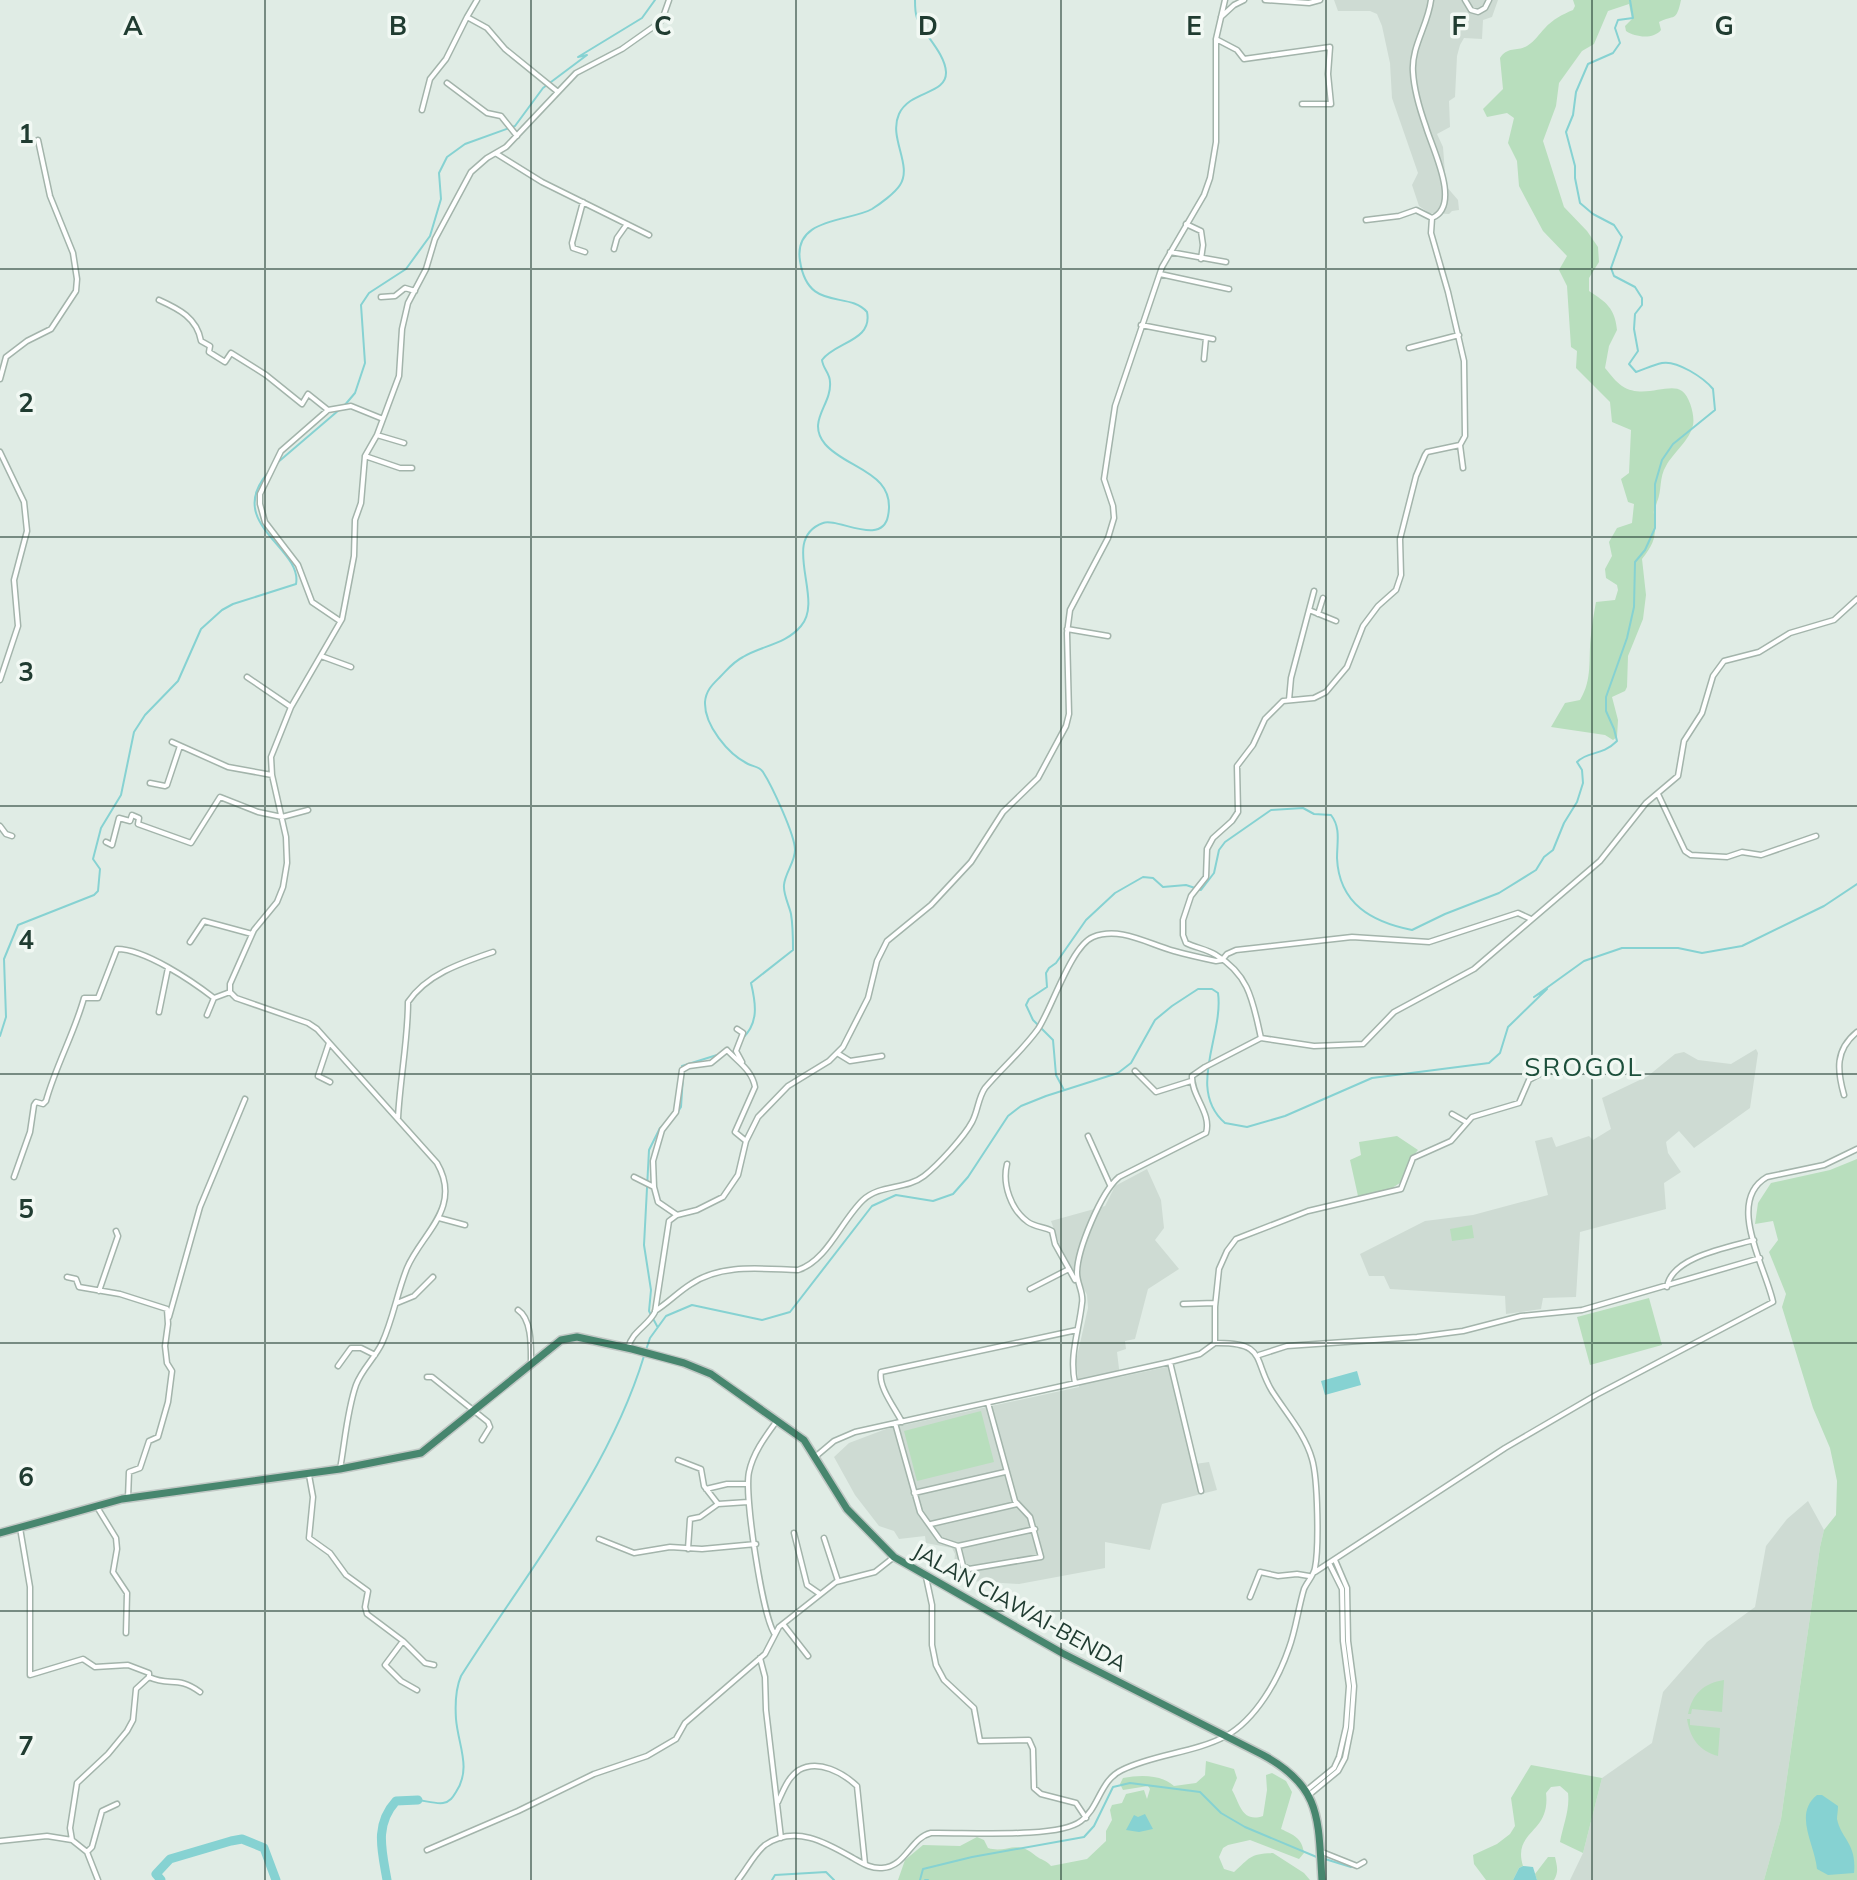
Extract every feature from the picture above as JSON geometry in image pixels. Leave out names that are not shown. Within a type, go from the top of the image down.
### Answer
[{"type":"highway","name":"JALAN CIAWAI-BENDA","points":[[0,1533],[128,1498],[340,1469],[421,1453],[552,1345],[571,1338],[630,1348],[711,1374],[804,1440],[847,1509],[871,1537],[894,1557],[1062,1653],[1284,1767],[1308,1792]]},
{"type":"highway","points":[[1308,1792],[1315,1811],[1322,1880]]},
{"type":"street","points":[[422,110],[430,79],[446,59],[477,0]]},
{"type":"street","points":[[340,1469],[360,1374],[375,1355],[397,1303],[407,1268],[439,1218],[443,1193],[440,1169],[313,1025],[236,998],[230,992],[230,984],[252,934],[277,902],[285,879],[287,846],[272,775],[273,749],[291,707],[341,621],[354,556],[355,520],[361,503],[365,456],[377,435],[399,376],[402,329],[408,303],[416,292],[435,239],[471,172],[517,136],[576,73],[622,49],[662,20],[669,0]]},
{"type":"street","points":[[630,1348],[633,1336],[655,1312],[667,1226],[677,1215],[712,1205],[729,1191],[738,1175],[746,1141],[758,1117],[776,1097],[837,1053],[849,1038],[868,998],[875,965],[887,941],[931,905],[955,880],[977,853],[1003,812],[1033,785],[1068,720],[1067,629],[1070,610],[1113,524],[1114,509],[1104,479],[1115,406],[1160,274],[1207,189],[1215,154],[1216,39],[1225,0]]},
{"type":"street","points":[[1219,19],[1244,0]]},
{"type":"street","points":[[1265,0],[1295,3],[1320,0]]},
{"type":"street","points":[[1366,220],[1399,216],[1416,210],[1432,218],[1437,217],[1443,208],[1445,196],[1439,162],[1427,130],[1413,73],[1414,54],[1431,0]]},
{"type":"street","points":[[1465,0],[1471,10],[1478,12],[1485,8],[1489,0]]},
{"type":"street","points":[[467,17],[487,28],[505,49],[559,92]]},
{"type":"street","points":[[1216,39],[1237,50],[1244,59],[1330,47],[1328,74],[1331,104],[1302,104]]},
{"type":"street","points":[[447,83],[487,113],[501,116],[517,136]]},
{"type":"street","points":[[0,379],[6,357],[27,341],[51,329],[76,291],[73,253],[50,196],[38,140]]},
{"type":"street","points":[[497,154],[542,182],[649,235]]},
{"type":"street","points":[[583,202],[572,243],[573,248],[585,252]]},
{"type":"street","points":[[1432,218],[1431,233],[1459,335],[1466,381],[1465,436],[1460,445],[1463,468]]},
{"type":"street","points":[[614,249],[617,238],[627,224]]},
{"type":"street","points":[[1186,224],[1201,231],[1201,259]]},
{"type":"street","points":[[1170,252],[1226,262]]},
{"type":"street","points":[[1160,274],[1229,289]]},
{"type":"street","points":[[381,297],[395,296],[405,288],[416,292]]},
{"type":"street","points":[[159,300],[184,312],[199,331],[201,341],[210,346],[209,352],[225,362],[231,353],[266,375],[302,404],[308,394],[328,410]]},
{"type":"street","points":[[1141,325],[1213,339]]},
{"type":"street","points":[[1409,348],[1459,335]]},
{"type":"street","points":[[1204,359],[1206,338]]},
{"type":"street","points":[[341,621],[312,602],[298,565],[269,529],[260,504],[263,488],[281,451],[328,410],[351,406],[383,419]]},
{"type":"street","points":[[377,435],[404,443]]},
{"type":"street","points":[[1261,1038],[1249,987],[1218,956],[1186,943],[1183,920],[1191,896],[1206,877],[1209,846],[1238,812],[1238,762],[1250,750],[1278,704],[1321,696],[1344,673],[1363,626],[1399,586],[1400,539],[1416,476],[1425,455],[1430,451],[1460,445]]},
{"type":"street","points":[[0,452],[24,502],[27,531],[14,580],[18,626],[0,680]]},
{"type":"street","points":[[365,456],[400,468],[412,468]]},
{"type":"street","points":[[1289,700],[1291,678],[1314,591]]},
{"type":"street","points":[[1318,614],[1323,598]]},
{"type":"street","points":[[1135,1071],[1156,1092],[1191,1081],[1195,1073],[1261,1038],[1314,1046],[1365,1043],[1394,1012],[1468,973],[1590,871],[1646,803],[1678,776],[1684,741],[1702,713],[1713,676],[1724,661],[1759,652],[1790,633],[1834,620],[1857,599]]},
{"type":"street","points":[[1308,610],[1336,621]]},
{"type":"street","points":[[1067,629],[1108,636]]},
{"type":"street","points":[[321,656],[351,667]]},
{"type":"street","points":[[247,677],[291,707]]},
{"type":"street","points":[[172,742],[240,770],[272,775]]},
{"type":"street","points":[[150,783],[167,785],[180,746]]},
{"type":"street","points":[[1658,794],[1685,851],[1691,855],[1727,857],[1742,852],[1761,855],[1816,836]]},
{"type":"street","points":[[106,842],[112,845],[119,818],[130,821],[132,815],[139,818],[138,824],[191,843],[220,797],[258,812],[282,817],[308,810]]},
{"type":"street","points":[[0,826],[12,836]]},
{"type":"street","points":[[1222,960],[1236,950],[1324,938],[1429,942],[1518,913],[1531,919]]},
{"type":"street","points":[[190,942],[203,921],[252,934]]},
{"type":"street","points":[[655,1312],[693,1283],[716,1272],[804,1268],[862,1201],[877,1191],[918,1180],[925,1175],[969,1128],[983,1091],[1037,1030],[1073,956],[1088,939],[1113,933],[1175,952],[1222,960]]},
{"type":"street","points":[[14,1177],[30,1132],[34,1105],[37,1101],[45,1102],[84,998],[98,998],[116,949],[123,949],[168,968],[214,998]]},
{"type":"street","points":[[398,1118],[401,1070],[409,1024],[408,1002],[423,984],[467,961],[493,952]]},
{"type":"street","points":[[159,1012],[168,968]]},
{"type":"street","points":[[207,1015],[214,998],[230,992]]},
{"type":"street","points":[[737,1029],[743,1033],[736,1051],[755,1082],[750,1103],[735,1130],[736,1135],[746,1141]]},
{"type":"street","points":[[1844,1095],[1839,1075],[1839,1055],[1846,1041],[1857,1032]]},
{"type":"street","points":[[329,1042],[318,1076],[330,1082]]},
{"type":"street","points":[[677,1215],[658,1202],[651,1186],[653,1161],[662,1130],[676,1112],[682,1070],[711,1063],[727,1050],[743,1065]]},
{"type":"street","points":[[837,1053],[850,1061],[882,1056]]},
{"type":"street","points":[[1215,1343],[1219,1269],[1236,1239],[1308,1211],[1401,1189],[1406,1181],[1410,1160],[1451,1141],[1472,1117],[1519,1103],[1529,1080],[1540,1074]]},
{"type":"street","points":[[1078,1286],[1079,1255],[1111,1185],[1119,1177],[1206,1133],[1207,1120],[1191,1081]]},
{"type":"street","points":[[128,1498],[129,1472],[140,1468],[149,1441],[158,1437],[168,1402],[172,1371],[167,1363],[165,1346],[168,1324],[200,1207],[245,1099]]},
{"type":"street","points":[[1452,1114],[1466,1122]]},
{"type":"street","points":[[1088,1136],[1111,1185]]},
{"type":"street","points":[[738,1880],[762,1848],[781,1838],[816,1838],[877,1869],[893,1866],[919,1838],[931,1833],[1051,1832],[1071,1827],[1086,1818],[1104,1785],[1121,1770],[1225,1736],[1261,1702],[1281,1668],[1309,1576],[1448,1483],[1577,1406],[1773,1302],[1747,1215],[1760,1181],[1782,1172],[1824,1165],[1857,1149]]},
{"type":"street","points":[[1007,1164],[1009,1198],[1025,1220],[1052,1231],[1055,1244],[1083,1300],[1073,1356],[1075,1383]]},
{"type":"street","points":[[634,1177],[651,1186]]},
{"type":"street","points":[[439,1218],[465,1225]]},
{"type":"street","points":[[99,1291],[118,1236],[116,1231]]},
{"type":"street","points":[[1667,1287],[1669,1276],[1680,1265],[1754,1240]]},
{"type":"street","points":[[1259,1355],[1287,1346],[1457,1332],[1521,1316],[1582,1310],[1760,1258]]},
{"type":"street","points":[[1030,1289],[1069,1269]]},
{"type":"street","points":[[67,1277],[76,1279],[79,1287],[164,1307],[168,1324]]},
{"type":"street","points":[[397,1303],[414,1296],[433,1277]]},
{"type":"street","points":[[1183,1304],[1215,1303]]},
{"type":"street","points":[[518,1310],[525,1316],[529,1331],[531,1363]]},
{"type":"street","points":[[902,1422],[882,1385],[881,1372],[1077,1330]]},
{"type":"street","points":[[815,1457],[847,1434],[1170,1362],[1200,1354],[1215,1343],[1248,1348],[1259,1355],[1270,1388],[1305,1442],[1313,1461],[1316,1484],[1315,1572]]},
{"type":"street","points":[[338,1366],[351,1348],[361,1348],[375,1355]]},
{"type":"street","points":[[1170,1362],[1201,1491]]},
{"type":"street","points":[[427,1377],[431,1376],[490,1425],[482,1440]]},
{"type":"street","points":[[958,1546],[963,1566],[969,1569],[1041,1557],[1035,1529],[1026,1510],[1017,1504],[988,1403]]},
{"type":"street","points":[[774,1633],[765,1607],[747,1484],[753,1461],[778,1420]]},
{"type":"street","points":[[895,1423],[920,1512],[940,1540],[958,1546],[1035,1529]]},
{"type":"street","points":[[678,1460],[701,1469],[706,1489],[718,1504]]},
{"type":"street","points":[[914,1493],[1006,1471]]},
{"type":"street","points":[[308,1473],[313,1497],[309,1538],[330,1553],[346,1575],[365,1588],[368,1594],[367,1614],[403,1641],[425,1663],[434,1665]]},
{"type":"street","points":[[706,1489],[727,1484],[747,1484]]},
{"type":"street","points":[[688,1549],[689,1520],[718,1504],[748,1502]]},
{"type":"street","points":[[931,1524],[1017,1504]]},
{"type":"street","points":[[96,1506],[117,1543],[113,1572],[127,1593],[126,1633]]},
{"type":"street","points":[[20,1528],[30,1587],[30,1675],[83,1659],[95,1667],[118,1665],[140,1668],[148,1671],[149,1677]]},
{"type":"street","points":[[794,1533],[807,1585],[820,1594]]},
{"type":"street","points":[[824,1538],[838,1581]]},
{"type":"street","points":[[599,1539],[628,1552],[756,1544]]},
{"type":"street","points":[[427,1850],[594,1774],[654,1752],[679,1736],[685,1723],[760,1658],[774,1633],[783,1624],[838,1581],[875,1572],[894,1557]]},
{"type":"street","points":[[1308,1792],[1334,1768],[1346,1727],[1349,1686],[1342,1589],[1332,1561]]},
{"type":"street","points":[[1250,1597],[1260,1572],[1278,1576],[1309,1576]]},
{"type":"street","points":[[926,1577],[932,1605],[932,1645],[936,1665],[944,1680],[974,1708],[980,1741],[1029,1740],[1033,1749],[1034,1788],[1041,1794],[1076,1803],[1086,1818]]},
{"type":"street","points":[[783,1624],[808,1656]]},
{"type":"street","points":[[403,1641],[385,1665],[401,1681],[417,1690]]},
{"type":"street","points":[[760,1658],[764,1668],[781,1838]]},
{"type":"street","points":[[149,1677],[184,1682],[200,1692]]},
{"type":"street","points":[[72,1840],[70,1828],[77,1783],[127,1731],[133,1720],[136,1689],[149,1677]]},
{"type":"street","points":[[778,1802],[788,1781],[799,1770],[817,1766],[844,1774],[857,1786],[865,1864]]},
{"type":"street","points":[[87,1852],[92,1847],[102,1811],[117,1804]]},
{"type":"street","points":[[0,1841],[47,1836],[72,1840],[87,1852],[98,1880]]},
{"type":"street","points":[[1320,1853],[1357,1866],[1364,1862]]},
{"type":"shaded area","points":[[1334,0],[1498,0],[1492,17],[1483,20],[1482,39],[1464,38],[1460,45],[1455,97],[1449,101],[1450,127],[1437,134],[1443,147],[1446,186],[1458,200],[1459,210],[1449,214],[1429,213],[1419,206],[1412,185],[1418,173],[1392,98],[1390,63],[1382,26],[1377,14],[1370,11],[1338,11]]},
{"type":"shaded area","points":[[1756,1049],[1750,1108],[1694,1148],[1679,1131],[1666,1142],[1668,1153],[1681,1172],[1664,1183],[1666,1209],[1580,1232],[1576,1297],[1543,1298],[1541,1309],[1506,1314],[1505,1296],[1390,1289],[1384,1276],[1369,1276],[1360,1254],[1425,1221],[1473,1215],[1548,1195],[1535,1141],[1552,1137],[1556,1147],[1589,1136],[1593,1140],[1611,1129],[1602,1098],[1648,1076],[1675,1054],[1684,1052],[1698,1060],[1731,1064]]},
{"type":"shaded area","points":[[1147,1169],[1161,1200],[1164,1228],[1155,1240],[1179,1269],[1148,1289],[1135,1339],[1125,1341],[1126,1349],[1117,1352],[1120,1377],[1171,1366],[1195,1464],[1209,1462],[1217,1490],[1162,1504],[1150,1550],[1105,1542],[1105,1568],[1019,1584],[971,1581],[953,1573],[955,1554],[952,1548],[926,1543],[925,1536],[899,1539],[894,1531],[879,1526],[855,1495],[834,1457],[849,1443],[886,1429],[1079,1387],[1076,1361],[1088,1308],[1087,1295],[1066,1263],[1051,1221],[1105,1206],[1115,1186]]},
{"type":"shaded area","points":[[1808,1501],[1824,1530],[1781,1819],[1764,1880],[1570,1880],[1583,1853],[1602,1778],[1652,1743],[1663,1692],[1707,1642],[1755,1607],[1766,1546],[1787,1519]]},
{"type":"green space","points":[[1573,0],[1681,0],[1676,15],[1659,22],[1661,30],[1649,36],[1626,31],[1625,26],[1632,19],[1629,4],[1608,11],[1594,44],[1582,51],[1559,83],[1556,106],[1543,141],[1564,207],[1598,247],[1599,262],[1589,278],[1589,291],[1609,306],[1617,330],[1609,346],[1605,368],[1630,390],[1670,388],[1682,391],[1690,402],[1693,417],[1688,436],[1662,475],[1654,511],[1654,538],[1642,559],[1646,595],[1643,619],[1628,656],[1627,687],[1612,697],[1618,720],[1617,737],[1613,740],[1605,735],[1551,727],[1565,703],[1580,700],[1584,692],[1596,602],[1615,600],[1618,590],[1617,585],[1606,578],[1605,569],[1612,556],[1609,542],[1617,528],[1632,523],[1634,504],[1628,502],[1621,479],[1629,473],[1631,430],[1612,422],[1610,402],[1576,368],[1577,351],[1571,347],[1567,286],[1559,270],[1567,256],[1543,231],[1519,186],[1517,161],[1508,143],[1514,118],[1507,113],[1487,117],[1483,109],[1503,89],[1500,58],[1503,54],[1530,44],[1551,22],[1573,10]]},
{"type":"green space","points":[[1397,1136],[1418,1150],[1408,1162],[1406,1179],[1386,1192],[1358,1196],[1350,1160],[1361,1155],[1359,1142]]},
{"type":"green space","points":[[1857,1159],[1857,1880],[1764,1880],[1781,1819],[1820,1547],[1824,1530],[1836,1515],[1837,1481],[1830,1448],[1813,1408],[1782,1307],[1786,1294],[1769,1252],[1778,1240],[1773,1221],[1755,1224],[1758,1203],[1771,1183],[1830,1170]]},
{"type":"green space","points":[[1472,1225],[1474,1238],[1452,1241],[1450,1229]]},
{"type":"green space","points":[[1649,1298],[1662,1345],[1590,1365],[1577,1317]]},
{"type":"green space","points":[[981,1411],[994,1462],[917,1481],[904,1431]]},
{"type":"green space","points":[[1724,1680],[1722,1712],[1692,1709],[1688,1714],[1692,1701],[1700,1691]]},
{"type":"green space","points":[[1687,1719],[1690,1719],[1690,1725],[1720,1728],[1718,1756],[1696,1743]]},
{"type":"green space","points":[[1206,1761],[1234,1769],[1237,1778],[1232,1790],[1243,1811],[1250,1817],[1263,1816],[1266,1775],[1272,1773],[1286,1781],[1292,1792],[1281,1829],[1297,1838],[1304,1853],[1299,1859],[1250,1840],[1223,1848],[1219,1857],[1224,1869],[1234,1872],[1250,1858],[1273,1853],[1310,1880],[898,1880],[905,1860],[923,1845],[960,1846],[977,1837],[984,1840],[988,1848],[1023,1848],[1051,1866],[1087,1859],[1106,1841],[1106,1831],[1112,1820],[1112,1805],[1122,1803],[1126,1794],[1144,1790],[1147,1799],[1148,1786],[1123,1790],[1120,1784],[1123,1778],[1156,1777],[1174,1786],[1196,1783],[1205,1775]]},
{"type":"green space","points":[[1531,1765],[1602,1778],[1583,1853],[1560,1842],[1568,1793],[1560,1786],[1551,1787],[1546,1793],[1543,1817],[1523,1845],[1523,1866],[1513,1880],[1486,1880],[1474,1864],[1473,1855],[1510,1834],[1515,1826],[1511,1798]]},
{"type":"green space","points":[[1548,1857],[1555,1857],[1556,1877],[1554,1880],[1537,1880],[1535,1874]]},
{"type":"water","points":[[1357,1371],[1361,1385],[1325,1395],[1321,1381]]},
{"type":"water","points":[[1817,1795],[1838,1806],[1837,1819],[1851,1848],[1854,1873],[1828,1875],[1817,1869],[1806,1820],[1810,1803]]},
{"type":"water","points":[[1145,1814],[1153,1829],[1139,1832],[1126,1830],[1134,1815]]},
{"type":"water","points":[[1523,1866],[1533,1867],[1537,1880],[1513,1880]]},
{"type":"waterway","points":[[344,406],[355,393],[365,363],[361,305],[369,293],[406,269],[430,236],[441,199],[439,173],[447,157],[465,144],[515,126],[543,88],[587,55],[578,57],[642,18],[655,0]]},
{"type":"waterway","points":[[742,1039],[754,1020],[751,983],[793,950],[792,918],[784,885],[795,850],[787,822],[763,772],[725,746],[708,720],[705,702],[712,685],[736,661],[788,637],[801,626],[807,614],[808,601],[804,542],[810,531],[830,522],[858,529],[877,529],[884,525],[888,516],[889,501],[878,480],[834,452],[825,444],[818,428],[830,390],[830,379],[822,360],[859,335],[867,322],[867,312],[850,302],[829,298],[811,288],[804,277],[800,247],[805,236],[814,229],[872,209],[900,185],[904,169],[896,132],[899,114],[911,101],[941,85],[946,72],[942,58],[917,18],[915,0]]},
{"type":"waterway","points":[[1064,1090],[1056,1075],[1053,1040],[1033,1020],[1026,1005],[1029,999],[1047,987],[1046,973],[1086,920],[1115,893],[1143,877],[1153,878],[1163,887],[1186,885],[1201,890],[1214,873],[1219,850],[1225,842],[1271,810],[1303,808],[1314,814],[1331,815],[1334,820],[1339,874],[1351,899],[1371,916],[1412,930],[1499,893],[1536,870],[1553,850],[1577,802],[1583,783],[1582,770],[1577,762],[1617,741],[1606,711],[1606,697],[1627,638],[1634,607],[1635,562],[1645,550],[1655,528],[1655,484],[1662,460],[1673,444],[1715,410],[1713,389],[1690,371],[1668,363],[1636,372],[1629,364],[1638,351],[1635,314],[1642,305],[1642,298],[1635,287],[1614,276],[1611,268],[1622,237],[1614,225],[1580,203],[1566,132],[1573,115],[1576,92],[1588,64],[1613,53],[1620,43],[1615,28],[1618,20],[1633,18],[1630,0]]},
{"type":"waterway","points":[[277,463],[339,410]]},
{"type":"waterway","points":[[0,1036],[6,1017],[4,959],[18,925],[98,891],[100,869],[93,859],[101,828],[121,795],[134,732],[145,715],[178,681],[201,629],[233,604],[296,584],[295,571],[289,559],[268,534],[255,507],[256,492],[267,474]]},
{"type":"waterway","points":[[646,1350],[650,1338],[666,1316],[692,1305],[762,1320],[790,1312],[872,1206],[896,1195],[933,1201],[953,1194],[968,1177],[1008,1116],[1021,1106],[1046,1096],[1118,1073],[1131,1063],[1155,1020],[1198,989],[1212,989],[1218,993],[1207,1078],[1208,1094],[1214,1109],[1225,1123],[1247,1127],[1285,1116],[1372,1078],[1489,1063],[1500,1053],[1508,1027],[1547,989],[1534,997],[1584,961],[1622,948],[1678,948],[1702,953],[1742,946],[1824,906],[1857,884]]},
{"type":"waterway","points":[[682,1070],[682,1066],[717,1055]]},
{"type":"waterway","points":[[675,1116],[681,1107],[683,1076]]},
{"type":"waterway","points":[[657,1326],[649,1311],[651,1290],[644,1245],[649,1150],[664,1125]]},
{"type":"waterway","points":[[418,1800],[445,1802],[461,1783],[464,1765],[456,1708],[461,1676],[587,1482],[609,1441],[644,1356]]},
{"type":"waterway","points":[[920,1880],[923,1869],[1084,1837],[1094,1826],[1113,1787],[1130,1783],[1200,1792],[1221,1813],[1245,1827],[1319,1858]]},
{"type":"waterway","points":[[387,1880],[381,1839],[385,1819],[396,1801],[418,1800]]},
{"type":"waterway","points":[[161,1880],[156,1874],[170,1859],[242,1839],[264,1848],[276,1880]]},
{"type":"waterway","points":[[1325,1859],[1351,1867]]},
{"type":"waterway","points":[[772,1880],[775,1875],[826,1872],[834,1880]]},
{"type":"district","name":"SROGOL","points":[[1584,1067]]}]
